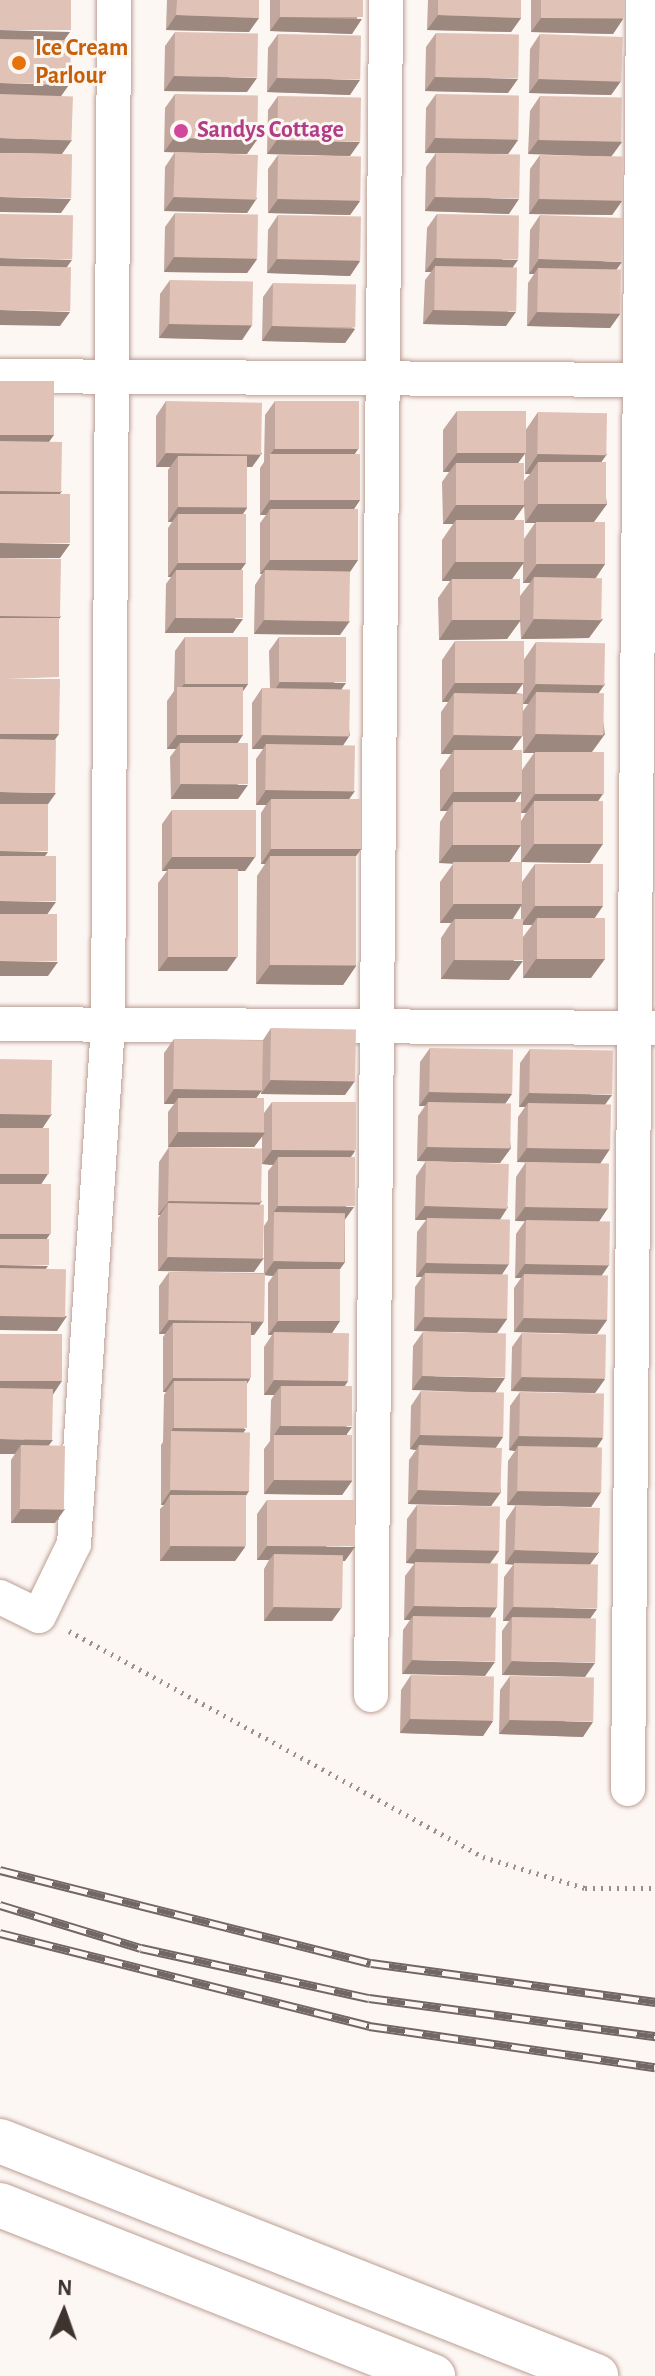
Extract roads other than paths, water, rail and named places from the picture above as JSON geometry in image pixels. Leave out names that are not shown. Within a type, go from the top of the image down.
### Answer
[{"type":"street","points":[[0,1597],[39,1616],[74,1544],[108,1025],[114,0]]},
{"type":"street","points":[[371,1695],[386,0]]},
{"type":"street","points":[[628,1789],[645,1028],[647,380],[643,0]]},
{"type":"street","points":[[0,376],[647,380]]},
{"type":"street","points":[[0,1024],[645,1028]]},
{"type":"street","points":[[0,2141],[596,2376]]},
{"type":"street","points":[[0,2205],[433,2376]]},
{"type":"railway","points":[[0,1870],[371,1963],[655,2002]]},
{"type":"railway","points":[[0,1905],[141,1948],[369,1998],[655,2036]]},
{"type":"railway","points":[[0,1933],[369,2026],[655,2067]]},
{"type":"place","name":"Ice Cream Parlour","points":[[19,63]]},
{"type":"place","name":"Sandys Cottage","points":[[181,131]]}]
